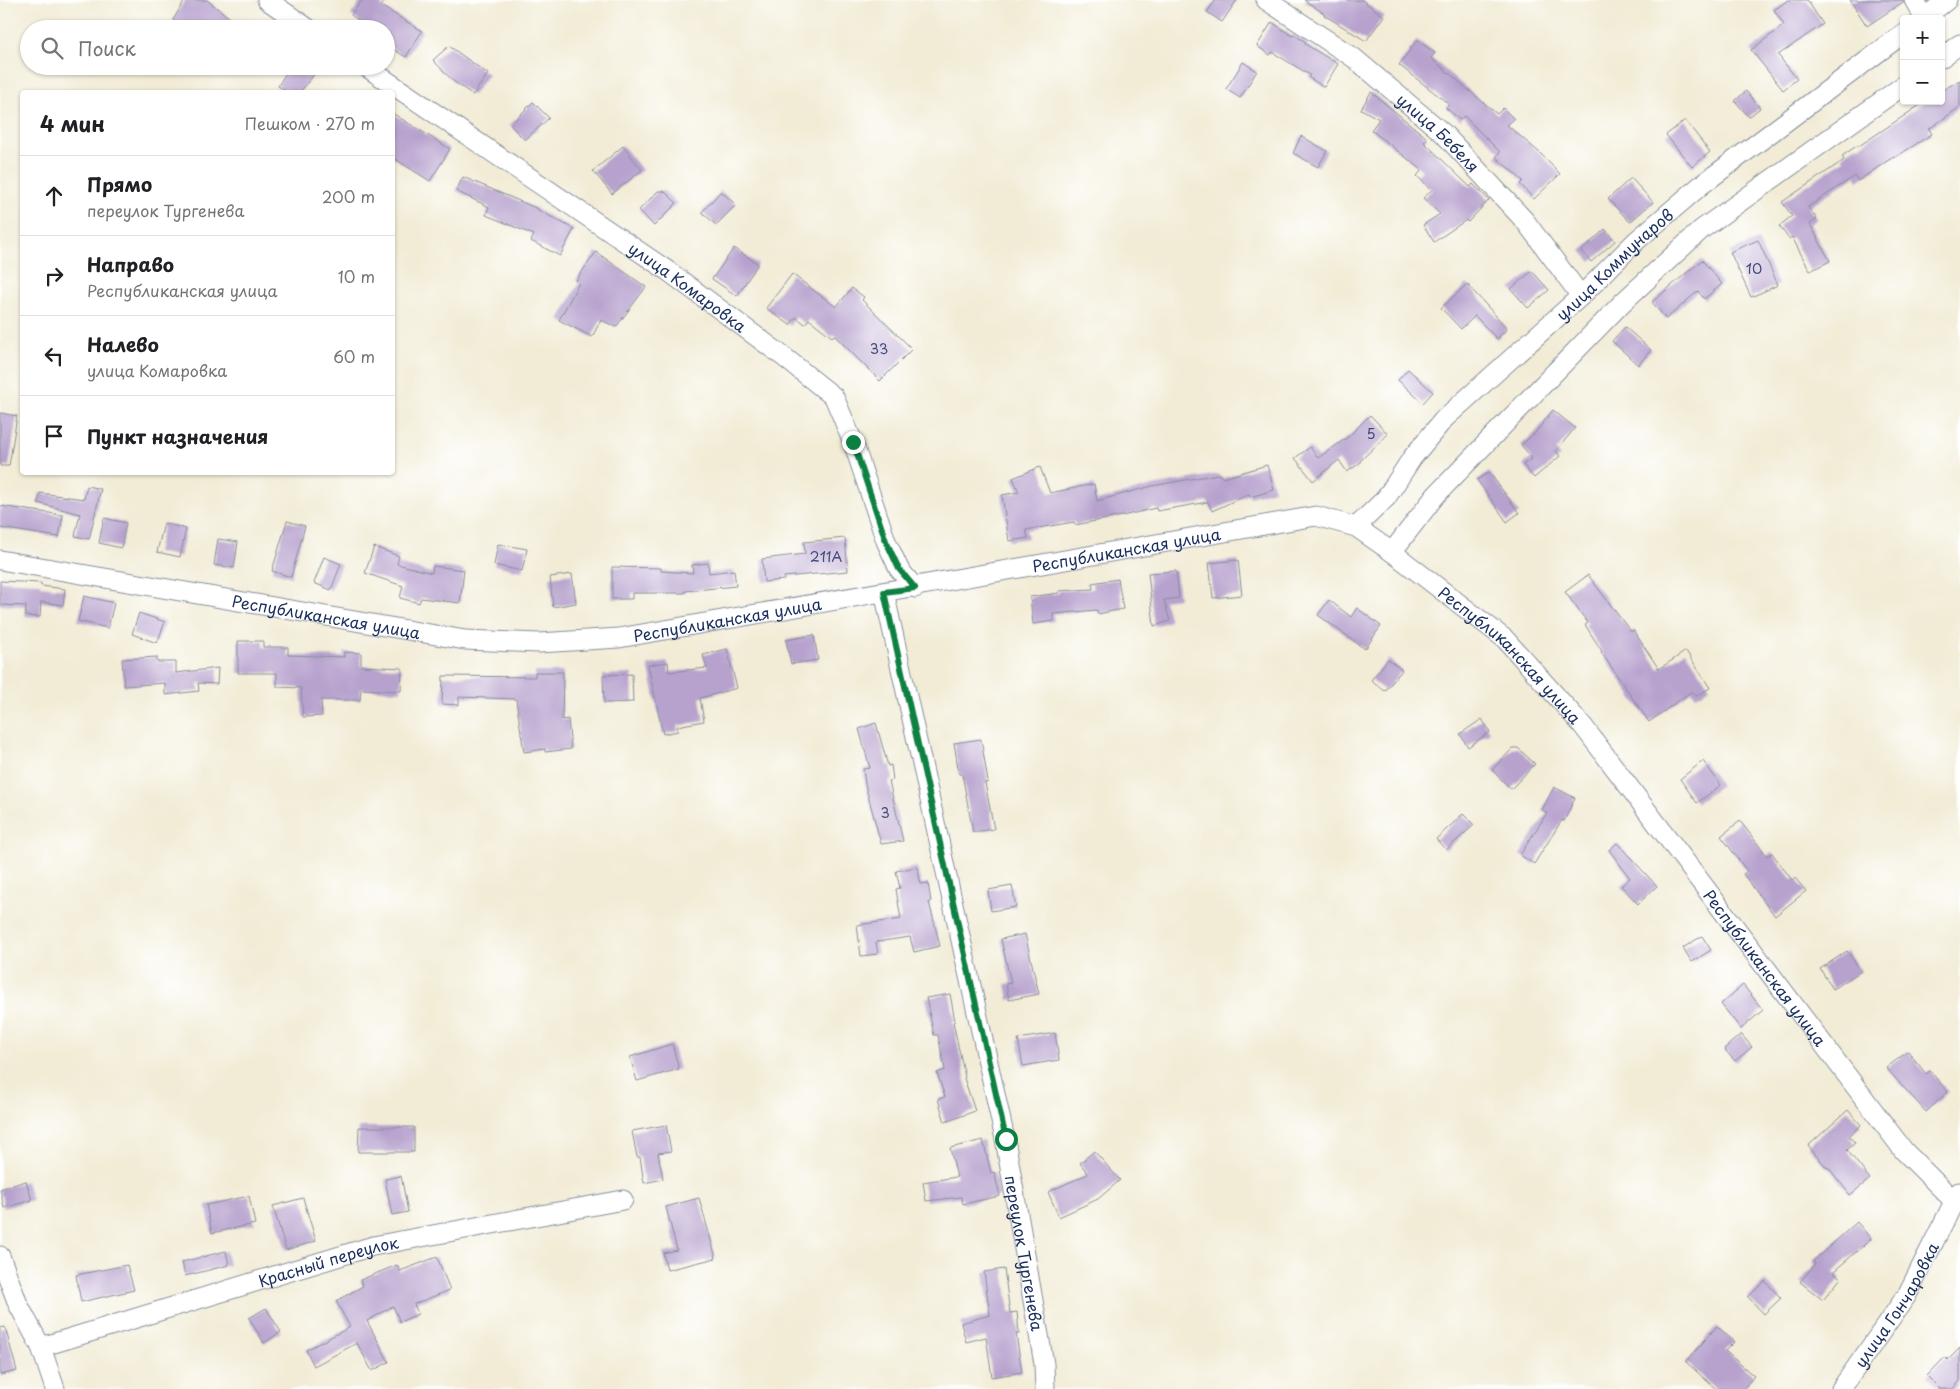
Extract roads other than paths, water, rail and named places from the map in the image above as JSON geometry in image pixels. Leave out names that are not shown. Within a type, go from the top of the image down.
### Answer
[{"type":"street","points":[[267,0],[296,20]]},
{"type":"street","name":"улица Бебеля","points":[[1266,0],[1354,58],[1443,134],[1525,221],[1581,296]]},
{"type":"street","points":[[1914,0],[1922,15]]},
{"type":"street","points":[[1928,15],[1947,0]]},
{"type":"street","name":"улица Коммунаров","points":[[1356,527],[1386,498],[1412,458],[1444,419],[1581,296],[1636,241],[1700,186],[1900,36]]},
{"type":"street","points":[[1945,55],[1960,44]]},
{"type":"street","name":"улица Комаровка","points":[[378,75],[668,271],[784,357],[834,397],[853,442],[886,541],[899,569],[915,588]]},
{"type":"street","name":"улица Коммунаров","points":[[1392,552],[1436,495],[1622,302],[1702,229],[1900,88]]},
{"type":"street","name":"Республиканская улица","points":[[0,560],[465,640],[539,643],[619,638],[915,588],[1316,516],[1356,527],[1392,552],[1505,639],[1583,726],[1904,1151],[1957,1196]]},
{"type":"street","name":"переулок Тургенева","points":[[884,592],[1006,1139],[1044,1364],[1045,1389]]},
{"type":"street","name":"улица Гончаровка","points":[[1842,1389],[1908,1295],[1957,1196]]},
{"type":"street","name":"Красный переулок","points":[[41,1348],[374,1246],[623,1200]]},
{"type":"street","points":[[0,1256],[18,1304],[41,1348],[55,1389]]}]
